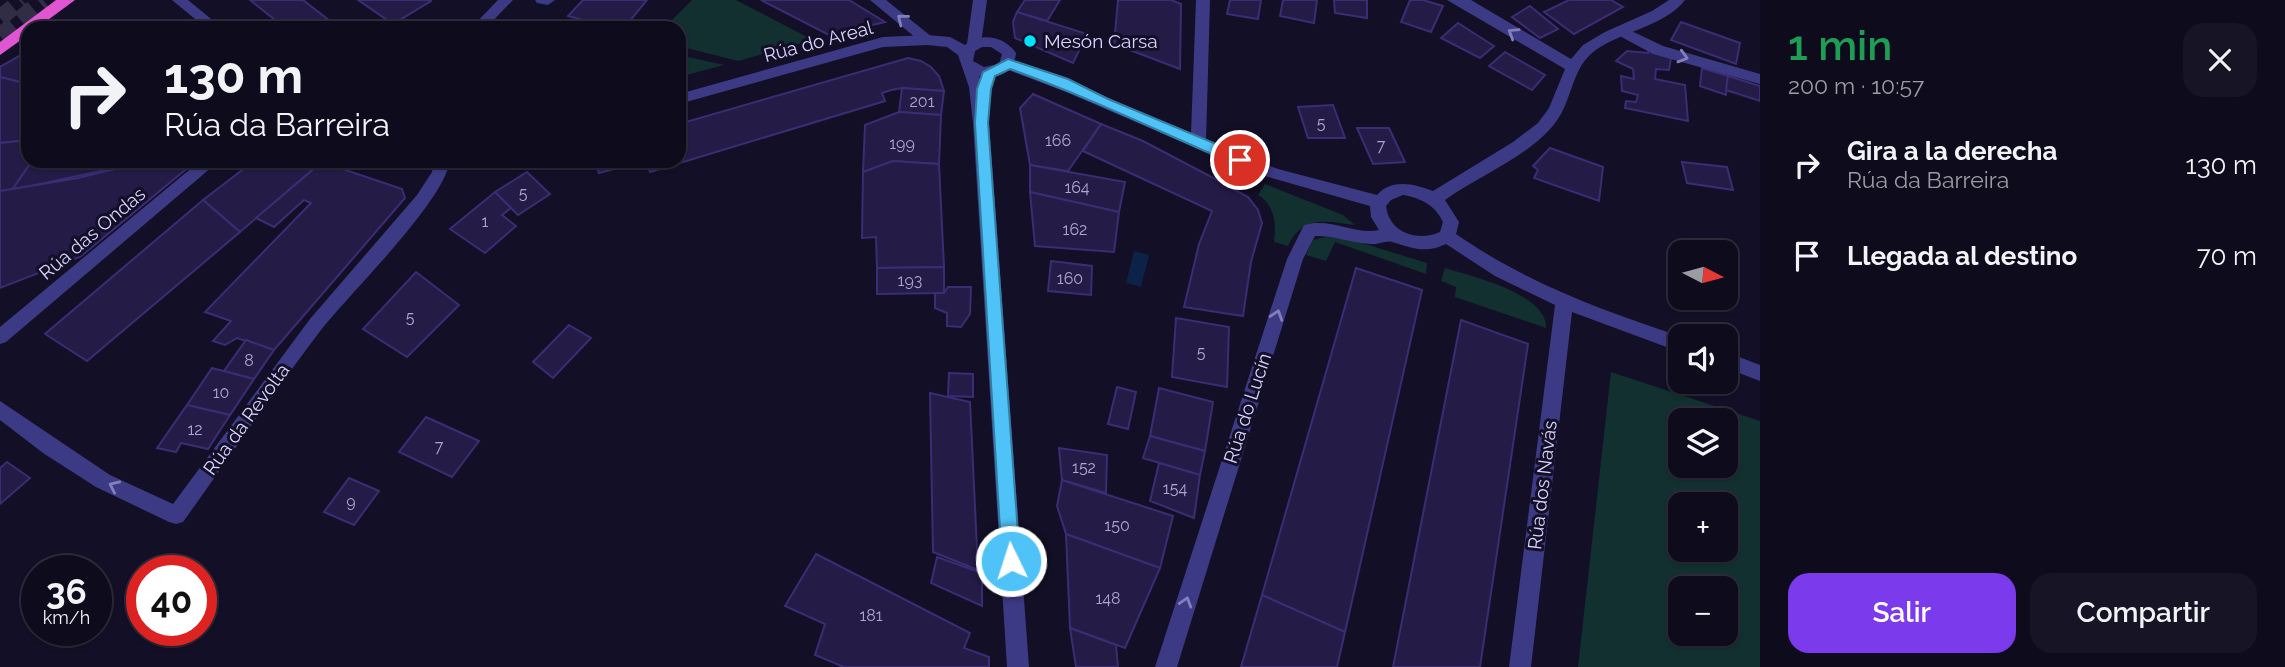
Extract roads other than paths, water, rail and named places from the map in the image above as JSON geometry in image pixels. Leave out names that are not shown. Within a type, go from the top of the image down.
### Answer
[{"type":"highway","points":[[35,21],[67,0]]},
{"type":"highway","points":[[0,50],[21,33]]},
{"type":"street","points":[[179,0],[206,21]]},
{"type":"street","points":[[485,21],[506,0]]},
{"type":"street","points":[[542,0],[548,0]]},
{"type":"street","points":[[877,0],[927,40]]},
{"type":"street","points":[[969,54],[975,69],[998,71],[1008,64],[1009,53],[991,42],[980,0]]},
{"type":"street","points":[[980,0],[969,54],[981,123],[1018,667]]},
{"type":"street","points":[[1198,142],[1203,0]]},
{"type":"street","points":[[1454,0],[1466,3],[1572,67]]},
{"type":"street","points":[[1434,199],[1544,126],[1564,97],[1572,67],[1586,49],[1666,10],[1678,0]]},
{"type":"street","points":[[1621,31],[1658,50],[1760,79]]},
{"type":"street","name":"Rúa do Areal","points":[[686,97],[883,42],[950,42],[969,54]]},
{"type":"street","points":[[969,54],[991,42]]},
{"type":"street","points":[[1008,64],[1064,83],[1103,103],[1261,169],[1379,202]]},
{"type":"street","points":[[981,123],[984,89],[990,72]]},
{"type":"street","name":"Rúa das Ondas","points":[[0,337],[203,168]]},
{"type":"street","name":"Rúa da Revolta","points":[[0,410],[103,481],[176,515],[316,324],[423,199],[441,168]]},
{"type":"street","points":[[1402,189],[1434,199],[1448,213],[1451,222],[1447,236],[1428,245],[1403,241],[1391,234],[1379,218],[1379,202],[1384,195],[1402,189]]},
{"type":"street","name":"Rúa do Lucín","points":[[1166,667],[1295,259],[1310,230],[1337,230],[1371,238],[1391,234]]},
{"type":"street","points":[[1447,236],[1475,257],[1564,303],[1668,340]]},
{"type":"street","name":"Rúa dos Navás","points":[[1520,667],[1564,303]]},
{"type":"street","points":[[1738,365],[1760,373]]},
{"type":"water","points":[[1134,251],[1149,255],[1141,287],[1126,283]]},
{"type":"tunnel","points":[[0,18],[22,0]]},
{"type":"tunnel","points":[[0,36],[43,0]]},
{"type":"place","name":"Mesón Carsa","points":[[1030,41]]}]
